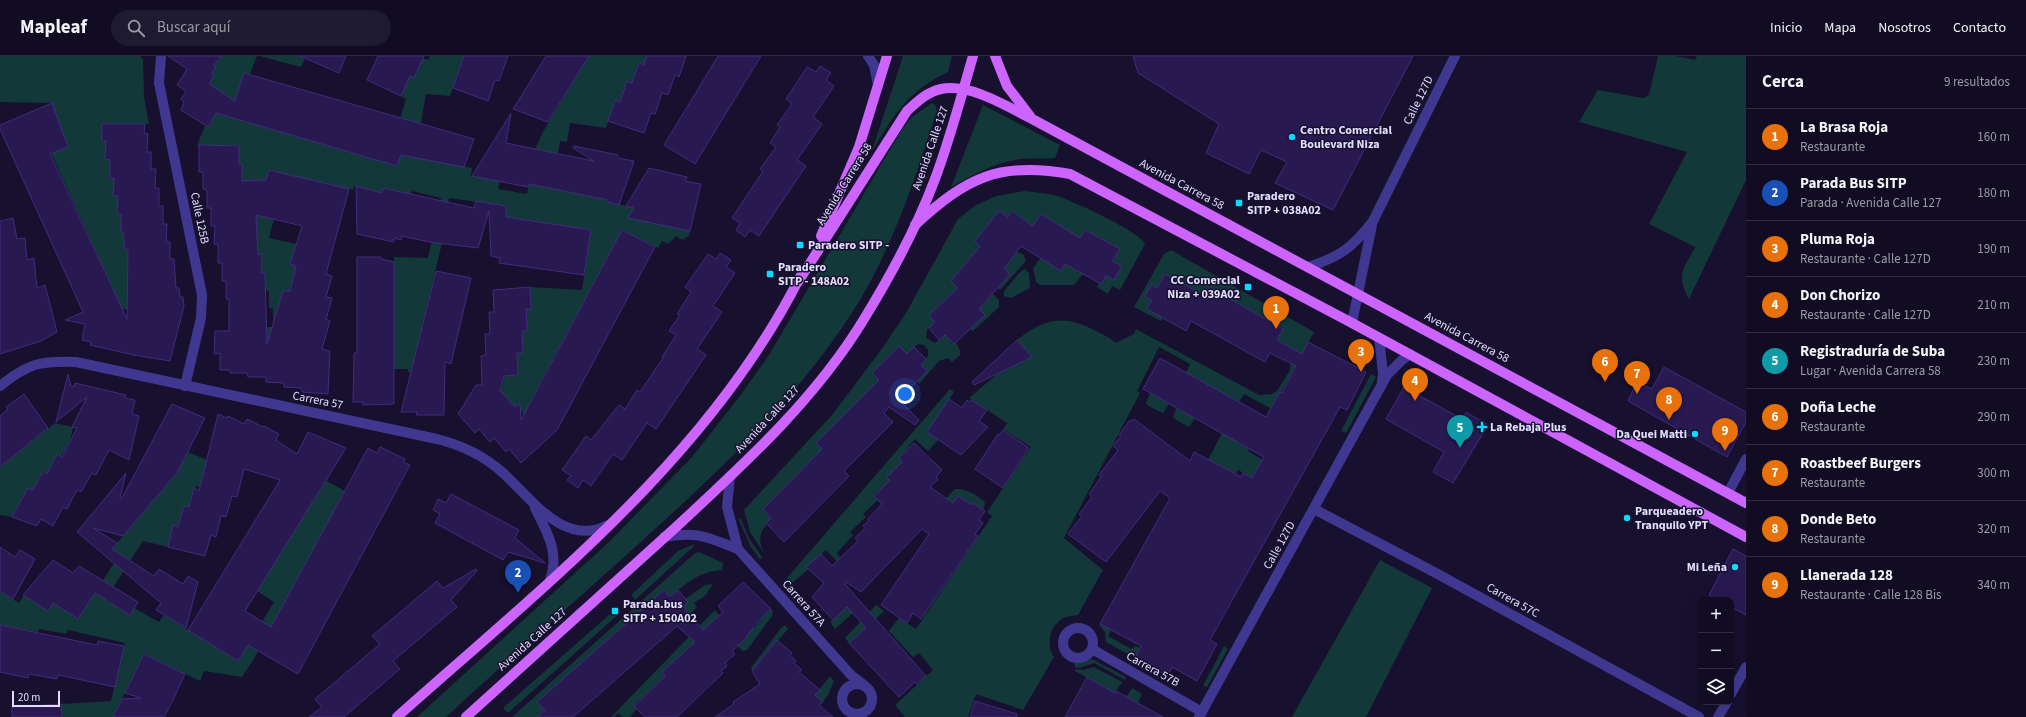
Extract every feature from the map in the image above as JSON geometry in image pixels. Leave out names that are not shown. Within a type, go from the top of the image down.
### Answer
[{"type":"main road","points":[[397,717],[612,523],[697,433],[734,385],[798,282],[849,173],[887,56]]},
{"type":"main road","name":"Avenida Calle 127","points":[[466,717],[730,476],[791,413],[833,362],[863,321],[915,225],[935,180],[973,56]]},
{"type":"main road","points":[[995,56],[1007,86],[1021,107],[1034,120]]},
{"type":"main road","name":"Avenida Carrera 58","points":[[798,282],[907,111],[925,96],[941,89],[963,90],[985,96],[1034,120],[1746,503]]},
{"type":"main road","points":[[915,225],[942,200],[958,189],[997,173],[1020,169],[1040,169],[1070,174],[1410,354],[1746,537]]},
{"type":"street","name":"Calle 125B","points":[[161,56],[159,83],[202,295],[200,318],[185,386]]},
{"type":"street","points":[[868,56],[876,70],[878,86]]},
{"type":"street","name":"Calle 127D","points":[[1308,267],[1329,260],[1343,253],[1359,239],[1373,221],[1455,56]]},
{"type":"street","name":"Calle 127D","points":[[1352,323],[1373,221]]},
{"type":"street","name":"Calle 127D","points":[[1379,338],[1383,373],[1382,385]]},
{"type":"street","name":"Calle 127D","points":[[1201,714],[1382,385],[1394,367],[1410,354]]},
{"type":"street","name":"Carrera 57","points":[[0,386],[30,365],[49,361],[76,362],[453,443],[474,453],[502,472],[534,506],[560,523],[580,531],[597,531],[612,523]]},
{"type":"street","points":[[1728,493],[1746,459]]},
{"type":"street","name":"Carrera 57A","points":[[730,476],[727,507],[738,549],[851,675],[871,693],[872,703],[866,711],[858,714],[848,712],[842,703],[843,693],[851,675]]},
{"type":"street","name":"Carrera 57","points":[[534,506],[550,541],[555,558],[554,568],[550,580]]},
{"type":"street","name":"Carrera 57C","points":[[1314,509],[1434,572],[1699,717]]},
{"type":"street","name":"Carrera 57A","points":[[664,537],[700,535],[738,549]]},
{"type":"street","name":"Carrera 57B","points":[[1092,649],[1201,714]]},
{"type":"street","points":[[1734,689],[1746,667]]},
{"type":"street","points":[[846,689],[854,684],[864,686]]},
{"type":"street","points":[[1718,717],[1725,705]]},
{"type":"green space","points":[[0,56],[140,56],[143,59],[144,97],[149,124],[102,124],[102,141],[106,141],[105,159],[110,160],[110,178],[114,178],[113,195],[118,196],[117,213],[121,214],[125,249],[128,250],[137,312],[100,304],[113,289],[51,153],[52,103],[0,102]]},
{"type":"green space","points":[[222,56],[257,56],[250,74],[244,73],[230,117],[397,166],[410,122],[400,119],[406,99],[401,96],[410,76],[423,58],[428,60],[430,56],[469,56],[460,68],[450,96],[426,94],[415,157],[472,168],[471,176],[500,181],[498,189],[527,194],[535,149],[544,130],[589,56],[647,56],[644,65],[639,63],[632,83],[627,81],[620,102],[615,101],[606,128],[570,123],[567,142],[560,141],[552,188],[608,200],[608,202],[636,208],[662,225],[690,231],[689,236],[682,240],[676,236],[668,244],[662,241],[658,248],[622,230],[530,402],[563,420],[557,430],[544,418],[528,419],[516,406],[515,407],[500,394],[505,376],[518,375],[517,353],[523,353],[522,331],[527,331],[526,309],[531,309],[530,287],[582,290],[591,230],[506,217],[478,202],[449,198],[442,243],[415,355],[426,372],[408,372],[408,369],[390,369],[394,345],[394,257],[428,258],[441,198],[412,191],[411,194],[384,188],[382,193],[354,186],[353,190],[269,170],[258,215],[274,219],[269,238],[296,244],[291,264],[296,266],[291,287],[296,289],[274,340],[256,340],[256,327],[273,327],[273,309],[269,308],[269,291],[266,290],[265,273],[261,273],[262,255],[258,255],[242,181],[242,164],[239,164],[239,145],[197,145],[205,126],[217,112],[209,84],[214,76],[211,74],[215,67],[213,66]]},
{"type":"green space","points":[[259,56],[306,56],[301,67]]},
{"type":"green space","points":[[903,56],[952,56],[948,72],[922,88],[903,105],[872,151]]},
{"type":"green space","points":[[1658,56],[1676,56],[1695,60],[1697,56],[1746,56],[1746,180],[1689,299],[1682,283],[1682,277],[1685,267],[1695,247],[1649,224],[1687,152],[1579,122],[1598,90],[1643,98],[1649,95]]},
{"type":"green space","points":[[932,103],[935,105],[937,110],[905,205],[886,251],[863,295],[843,327],[798,386],[747,441],[693,494],[446,717],[417,717],[609,542],[692,457],[740,396],[769,355],[901,131],[912,117]]},
{"type":"green space","points":[[983,105],[1060,145],[1055,158],[1021,159],[1002,163],[984,170],[951,187]]},
{"type":"green space","points":[[1024,191],[1050,194],[1062,198],[1104,216],[1141,239],[1145,244],[1120,290],[1112,286],[1108,294],[1097,287],[1099,283],[1101,284],[1106,275],[1121,266],[1113,261],[1119,249],[1085,230],[1080,238],[1030,231],[1020,224],[1024,219],[1012,211],[1008,217],[999,211],[975,241],[980,247],[951,281],[958,288],[929,315],[935,322],[927,330],[926,338],[935,343],[945,335],[953,344],[956,342],[960,355],[952,362],[948,358],[939,361],[919,384],[917,381],[927,371],[921,365],[928,356],[928,350],[924,345],[918,344],[907,354],[899,346],[872,373],[879,380],[817,443],[822,449],[763,509],[771,518],[766,523],[767,524],[760,536],[761,544],[766,556],[750,532],[744,510],[832,415],[881,350],[906,313],[958,219],[976,205],[996,196]]},
{"type":"green space","points":[[1171,250],[1314,332],[1272,409],[1244,394],[1239,402],[1186,373],[1190,364],[1159,347],[1137,391],[1140,393],[1064,538],[1103,570],[1078,615],[1066,617],[1056,624],[1053,629],[1050,646],[1054,657],[1023,710],[976,694],[968,717],[905,717],[895,705],[933,670],[919,653],[913,657],[889,631],[899,618],[916,629],[992,516],[987,512],[1031,447],[1003,429],[1007,423],[969,398],[997,374],[1032,357],[1017,340],[1036,327],[1054,321],[1073,322],[1083,325],[1116,343],[1134,334],[1136,329],[1259,395],[1272,394],[1277,391],[1290,370],[1291,358],[1277,340],[1283,328],[1210,288],[1205,296],[1165,274],[1157,288],[1151,285],[1145,296],[1152,300],[1147,309],[1163,318],[1161,321],[1134,307],[1164,254]]},
{"type":"green space","points":[[1017,252],[1023,254],[1026,261],[1000,290],[998,288],[1010,274],[1004,269]]},
{"type":"green space","points":[[1040,258],[1061,271],[1065,264],[1083,274],[1074,285],[1040,285],[1036,282],[1033,269]]},
{"type":"green space","points":[[1025,269],[1029,273],[1030,288],[1011,298],[1004,296],[1004,291],[1021,271]]},
{"type":"green space","points":[[993,294],[999,300],[999,307],[973,331],[970,329],[979,309]]},
{"type":"green space","points":[[1371,374],[1376,377],[1346,433],[1341,431]]},
{"type":"green space","points":[[950,389],[954,392],[930,428],[949,441],[947,445],[938,440],[928,451],[915,439],[899,458],[902,462],[887,477],[890,480],[874,495],[878,500],[863,514],[866,517],[850,532],[853,535],[837,553],[853,578],[826,550],[808,566],[810,568],[792,583],[787,578]]},
{"type":"green space","points":[[1150,393],[1169,404],[1163,413],[1148,406],[1146,403]]},
{"type":"green space","points":[[1176,408],[1195,418],[1189,427],[1173,418]]},
{"type":"green space","points":[[55,423],[73,427],[70,440],[64,452],[47,474],[43,471],[33,490],[28,488],[12,517],[0,515],[0,467]]},
{"type":"green space","points":[[1222,433],[1249,449],[1248,451],[1263,460],[1253,478],[1238,470],[1235,474],[1208,460]]},
{"type":"green space","points":[[188,452],[207,460],[200,487],[194,486],[189,507],[184,506],[178,527],[173,526],[168,547],[143,541],[105,600],[130,615],[134,608],[159,622],[164,615],[238,661],[274,602],[257,591],[314,499],[323,479],[345,491],[255,657],[242,677],[204,671],[200,681],[144,654],[113,717],[62,717],[61,704],[111,701],[125,643],[68,630],[66,634],[39,629],[38,632],[0,625],[0,591],[19,603],[24,595],[48,611],[53,603],[78,619],[114,563],[106,556],[177,473]]},
{"type":"green space","points":[[955,489],[967,491],[982,499],[985,502],[983,510],[973,503],[972,505],[958,496],[953,503],[946,498]]},
{"type":"green space","points":[[738,518],[741,519],[749,538],[762,557],[760,560],[751,547]]},
{"type":"green space","points":[[694,544],[693,547],[635,600],[631,595],[678,551]]},
{"type":"green space","points":[[699,552],[723,563],[722,570],[700,575],[688,582],[670,597],[664,590],[537,702],[545,710],[537,717],[512,717],[695,553]]},
{"type":"green space","points":[[1380,560],[1432,588],[1366,717],[1292,717]]},
{"type":"green space","points":[[713,584],[705,596],[694,603],[697,607],[689,615],[683,607],[688,602],[685,599],[705,585]]},
{"type":"green space","points":[[765,603],[773,611],[772,616],[747,650],[742,651],[731,638],[734,636],[741,643],[747,637],[746,636],[764,616],[758,610]]},
{"type":"green space","points":[[863,604],[835,629],[830,622],[847,607]]},
{"type":"green space","points":[[876,605],[884,611],[849,643],[845,638]]},
{"type":"green space","points":[[617,608],[621,612],[508,713],[503,708]]},
{"type":"green space","points":[[715,610],[721,617],[693,640],[695,643],[666,676],[634,705],[637,709],[630,717],[623,717],[618,713],[614,717],[611,717]]},
{"type":"green space","points":[[1100,624],[1111,630],[1108,636],[1131,649],[1136,646],[1140,648],[1135,658],[1106,642],[1105,632]]},
{"type":"green space","points":[[785,625],[788,629],[752,671],[751,668],[781,628]]},
{"type":"green space","points":[[1224,646],[1228,649],[1207,687],[1203,686]]},
{"type":"green space","points":[[1092,659],[1126,677],[1125,680],[1094,663],[1079,668],[1075,667],[1074,663],[1082,663]]},
{"type":"green space","points":[[1094,667],[1122,682],[1115,693],[1075,671],[1075,669],[1083,670]]},
{"type":"green space","points":[[830,676],[834,681],[823,702],[815,695]]},
{"type":"green space","points":[[1132,688],[1142,694],[1138,703],[1136,702],[1130,711],[1121,706]]},
{"type":"building","points":[[168,56],[222,56],[213,66],[216,67],[211,74],[214,76],[209,84],[235,101],[244,73],[474,139],[464,167],[401,155],[397,166],[216,113],[208,127],[181,110],[184,102],[181,99],[186,91],[177,85],[187,69]]},
{"type":"building","points":[[300,56],[346,56],[339,73]]},
{"type":"building","points":[[378,56],[424,56],[414,78],[410,76],[401,96],[367,80]]},
{"type":"building","points":[[464,56],[508,56],[499,81],[495,80],[488,101],[453,88]]},
{"type":"building","points":[[546,56],[589,56],[548,122],[513,109]]},
{"type":"building","points":[[647,56],[686,56],[679,77],[675,75],[668,95],[662,93],[655,114],[651,113],[644,133],[608,121],[615,100],[620,102],[627,81],[632,83],[639,63],[644,65]]},
{"type":"building","points":[[718,56],[761,56],[695,164],[664,145]]},
{"type":"building","name":"Centro Comercial Boulevard Niza","points":[[1133,56],[1413,56],[1333,210],[1275,183],[1287,162],[1261,150],[1249,174],[1206,153],[1219,124],[1138,73]]},
{"type":"building","points":[[820,66],[831,73],[826,80],[834,86],[813,117],[822,124],[797,160],[806,166],[759,236],[750,230],[745,237],[736,230],[740,223],[732,218],[763,171],[760,169],[776,147],[770,143],[780,127],[777,125],[792,104],[786,99],[807,67],[816,72]]},
{"type":"building","points":[[52,103],[68,147],[50,154],[127,319],[128,250],[125,249],[123,232],[121,232],[121,214],[117,214],[118,196],[113,196],[114,178],[110,178],[110,160],[105,159],[106,141],[102,141],[102,124],[145,124],[144,133],[148,134],[147,152],[151,152],[151,169],[156,169],[155,188],[159,188],[159,206],[163,206],[163,224],[167,224],[166,242],[170,242],[170,259],[174,259],[176,288],[179,288],[180,297],[183,297],[184,306],[170,361],[90,345],[91,342],[82,340],[85,324],[65,320],[83,312],[0,129],[0,125]]},
{"type":"building","points":[[511,113],[506,143],[594,161],[573,148],[574,146],[618,155],[618,158],[634,161],[619,205],[608,202],[608,200],[529,184],[528,187],[472,176]]},
{"type":"building","points":[[199,145],[239,146],[239,164],[242,164],[242,181],[266,180],[269,170],[349,189],[326,274],[332,276],[326,297],[332,298],[326,319],[330,321],[322,349],[330,351],[328,394],[302,392],[301,388],[284,387],[284,383],[266,382],[266,377],[248,377],[247,373],[230,373],[230,370],[220,370],[220,353],[214,354],[215,331],[229,331],[229,299],[226,299],[226,281],[222,281],[222,263],[218,263],[218,245],[214,244],[215,226],[211,226],[211,208],[207,208],[207,190],[203,189],[203,172],[199,172]],"holes":[[[256,215],[302,226],[290,264],[296,266],[290,291],[283,291],[267,344],[265,273],[261,273],[262,254],[258,255]]]},
{"type":"building","points":[[649,168],[687,177],[685,181],[701,184],[690,231],[628,218],[634,208],[626,206]]},
{"type":"building","points":[[356,186],[382,193],[383,188],[474,208],[476,201],[506,206],[506,217],[591,230],[584,275],[499,263],[500,258],[491,256],[489,211],[478,248],[429,242],[402,236],[401,240],[394,238],[394,242],[357,234]]},
{"type":"building","points":[[999,211],[1008,217],[1012,211],[1033,226],[1041,214],[1080,238],[1085,230],[1120,249],[1112,261],[1122,266],[1114,280],[1106,276],[1101,284],[1065,264],[1061,271],[1021,246],[1004,269],[1010,274],[979,309],[985,315],[954,344],[945,335],[939,340],[929,328],[935,322],[929,315],[958,288],[951,281],[980,247],[975,241]]},
{"type":"building","points":[[13,218],[17,239],[25,238],[27,260],[34,258],[37,288],[45,285],[57,332],[41,341],[0,354],[0,221]]},
{"type":"building","points":[[622,230],[655,247],[557,430],[521,463],[509,449],[506,452],[494,438],[490,442],[479,429],[475,433],[458,414],[476,385],[482,385],[481,356],[486,355],[485,334],[490,334],[489,312],[494,312],[493,290],[530,287],[531,309],[526,309],[527,331],[522,331],[523,353],[517,353],[518,375],[504,376],[500,391],[515,407],[520,403],[521,420]]},
{"type":"building","points":[[720,253],[731,260],[726,267],[735,273],[713,306],[722,312],[697,349],[706,355],[656,429],[647,423],[622,460],[613,454],[591,486],[583,480],[578,488],[567,480],[571,476],[562,470],[586,436],[591,440],[619,405],[625,409],[637,390],[640,392],[663,358],[662,357],[676,335],[669,331],[680,315],[677,314],[691,292],[685,287],[708,254],[716,259]]},
{"type":"building","points":[[357,257],[381,257],[381,259],[394,262],[394,404],[363,405],[363,402],[353,402],[354,353],[357,353]]},
{"type":"building","points":[[436,271],[471,278],[451,364],[445,362],[444,415],[416,415],[417,412],[401,412]]},
{"type":"building","points":[[1165,274],[1205,296],[1209,287],[1283,329],[1277,340],[1302,354],[1308,342],[1366,372],[1347,410],[1340,407],[1210,640],[1217,644],[1197,681],[1172,667],[1168,676],[1135,658],[1141,646],[1100,624],[1170,498],[1160,491],[1106,562],[1068,534],[1082,516],[1079,514],[1092,497],[1089,494],[1101,477],[1099,475],[1118,450],[1113,446],[1121,436],[1119,435],[1130,420],[1132,421],[1134,419],[1190,461],[1194,452],[1241,477],[1243,473],[1252,478],[1264,457],[1143,389],[1160,358],[1266,417],[1280,392],[1282,393],[1296,366],[1270,353],[1265,362],[1191,321],[1186,331],[1147,309],[1152,300],[1145,296],[1151,285],[1157,288]]},
{"type":"building","points":[[1017,340],[1032,357],[974,385],[972,382]]},
{"type":"building","points":[[899,346],[907,354],[914,347],[926,359],[921,365],[927,371],[899,400],[919,420],[915,425],[889,407],[884,413],[893,422],[844,471],[849,476],[784,542],[766,523],[771,518],[763,509],[822,449],[816,443],[879,380],[872,373]]},
{"type":"building","points":[[1664,367],[1746,412],[1746,422],[1727,457],[1628,401],[1637,382],[1652,389]]},
{"type":"building","points":[[68,374],[71,386],[74,387],[75,383],[126,395],[125,398],[135,400],[132,414],[139,416],[129,460],[109,450],[96,475],[92,473],[81,492],[77,490],[67,509],[63,507],[53,526],[41,519],[37,526],[12,517],[28,488],[33,490],[43,471],[47,474],[57,454],[62,457],[77,428],[72,427],[87,397],[56,422]]},
{"type":"building","points":[[1404,387],[1462,419],[1466,412],[1488,425],[1453,483],[1433,472],[1444,452],[1386,419]]},
{"type":"building","points":[[24,394],[48,428],[0,467],[0,416],[8,409],[6,407]]},
{"type":"building","points":[[949,399],[962,408],[967,400],[969,402],[971,400],[987,410],[979,421],[988,427],[961,455],[927,432]]},
{"type":"building","points":[[172,404],[205,418],[177,473],[123,536],[93,528],[117,543],[112,549],[154,576],[159,569],[183,584],[188,576],[198,582],[186,628],[156,610],[161,603],[77,532],[126,473],[120,498],[122,498]]},
{"type":"building","points":[[218,414],[227,418],[228,416],[244,424],[247,419],[263,427],[264,426],[279,434],[276,440],[297,454],[308,432],[346,448],[245,611],[271,627],[368,448],[377,453],[380,447],[405,459],[403,462],[410,465],[298,674],[248,645],[238,661],[188,630],[280,480],[244,469],[237,497],[232,496],[226,517],[221,516],[216,537],[211,535],[205,556],[168,547],[173,525],[178,527],[184,506],[189,507],[194,487],[199,491]]},
{"type":"building","points":[[1003,430],[1029,448],[1003,488],[975,469],[998,434],[1000,435]]},
{"type":"building","points":[[914,443],[942,470],[936,477],[938,479],[930,487],[953,503],[958,496],[985,511],[979,520],[983,523],[975,534],[978,536],[921,619],[913,613],[907,623],[881,605],[929,534],[922,529],[861,592],[846,582],[845,584],[926,676],[917,684],[915,682],[899,697],[849,643],[866,628],[847,607],[833,620],[812,597],[824,583],[806,567],[821,554],[832,566],[858,541],[855,538],[865,528],[863,526],[869,520],[868,519],[882,504],[874,496],[890,480],[887,477],[902,462],[899,458]]},
{"type":"building","points":[[451,494],[519,530],[515,538],[545,563],[508,552],[503,560],[435,523],[440,514],[433,510],[438,499],[446,503]]},
{"type":"building","points":[[0,547],[15,557],[20,550],[35,559],[13,599],[0,591]]},
{"type":"building","name":"Mi Leña","points":[[1733,549],[1746,556],[1746,615],[1734,609],[1734,597],[1713,597],[1709,595]]},
{"type":"building","points":[[53,560],[73,573],[79,566],[138,602],[130,615],[95,593],[78,619],[53,603],[48,611],[23,595]]},
{"type":"building","points":[[476,569],[477,571],[451,600],[457,607],[393,661],[400,669],[344,717],[309,717],[322,707],[315,699],[380,644],[372,636],[437,581],[443,588]]},
{"type":"building","points":[[743,582],[771,609],[752,627],[753,629],[746,636],[747,637],[732,651],[735,654],[725,663],[727,666],[721,671],[723,673],[677,717],[645,717],[634,706],[665,676],[662,672],[695,642],[677,626],[573,717],[537,717],[545,710],[537,702],[664,590],[670,597],[678,590],[688,602],[683,607],[703,630],[723,612],[718,606]]},
{"type":"building","points":[[0,625],[97,645],[98,641],[124,646],[115,687],[58,675],[57,679],[29,674],[28,678],[0,672]]},
{"type":"building","points":[[777,640],[792,653],[790,655],[796,661],[794,663],[802,670],[799,672],[820,690],[815,695],[823,702],[819,705],[833,717],[715,717],[734,704],[733,702],[760,684],[752,671]]},
{"type":"building","points":[[144,654],[185,674],[173,700],[164,717],[113,717],[122,699],[141,698],[125,693]]},
{"type":"building","points":[[1087,677],[1115,693],[1116,691],[1163,717],[1065,717]]},
{"type":"building","points":[[975,701],[1017,714],[1016,717],[970,717]]},
{"type":"building","points":[[61,704],[62,717],[12,717],[12,707]]},
{"type":"place","name":"Centro Comercial Boulevard Niza","points":[[1292,137]]},
{"type":"place","name":"Paradero SITP + 038A02","points":[[1239,203]]},
{"type":"place","name":"Paradero SITP -","points":[[800,245]]},
{"type":"place","name":"Paradero SITP - 148A02","points":[[770,274]]},
{"type":"place","name":"CC Comercial Niza + 039A02","points":[[1248,287]]},
{"type":"place","name":"La Brasa Roja","points":[[1276,329]]},
{"type":"place","name":"Pluma Roja","points":[[1361,372]]},
{"type":"place","name":"Doña Leche","points":[[1605,382]]},
{"type":"place","name":"Roastbeef Burgers","points":[[1637,394]]},
{"type":"place","name":"Don Chorizo","points":[[1415,401]]},
{"type":"place","name":"Donde Beto","points":[[1669,420]]},
{"type":"place","name":"La Rebaja Plus","points":[[1482,427]]},
{"type":"place","name":"Da Quei Matti","points":[[1695,434]]},
{"type":"place","name":"Registraduría de Suba","points":[[1460,448]]},
{"type":"place","name":"Llanerada 128","points":[[1725,451]]},
{"type":"place","name":"Parqueadero Tranquilo YPT","points":[[1627,518]]},
{"type":"place","name":"Mi Leña","points":[[1735,567]]},
{"type":"place","name":"Parada Bus SITP","points":[[518,593]]},
{"type":"place","name":"Parada.bus SITP + 150A02","points":[[615,611]]}]
